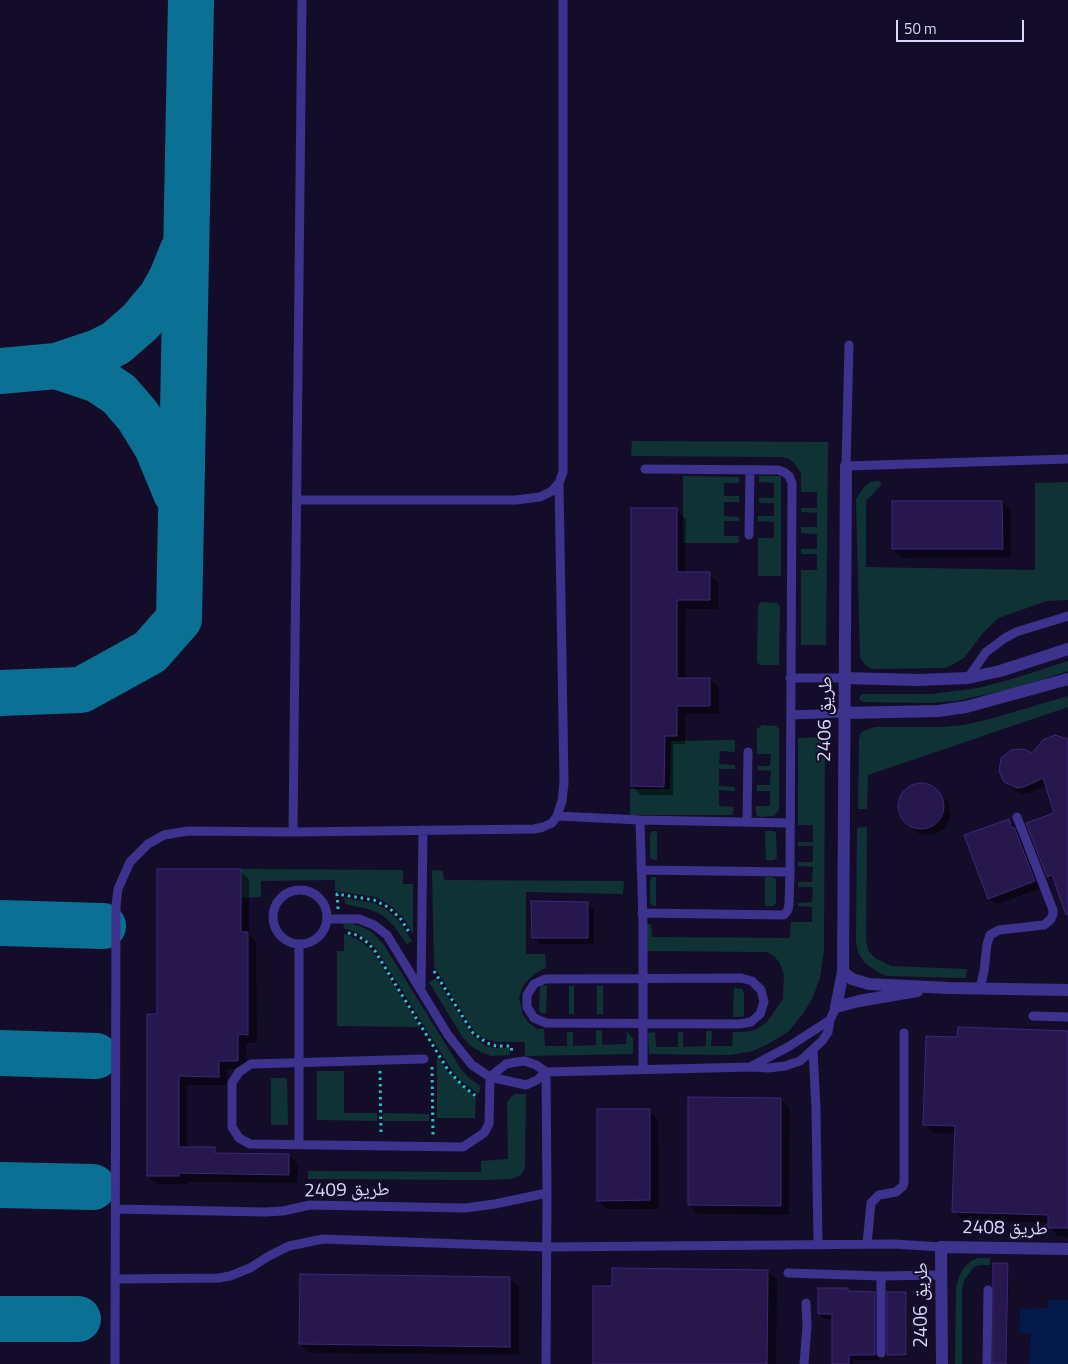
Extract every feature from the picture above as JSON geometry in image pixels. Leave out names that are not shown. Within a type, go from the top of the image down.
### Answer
[{"type":"street","name":"طريق 2406","points":[[836,1007],[843,972],[846,466]]},
{"type":"street","points":[[845,678],[918,680],[968,678],[1000,671],[1068,650]]},
{"type":"street","points":[[844,712],[938,711],[966,707],[1068,679]]},
{"type":"street","points":[[843,972],[852,979],[869,984],[948,988],[1068,990]]},
{"type":"street","points":[[836,1007],[906,992],[948,988]]},
{"type":"street","name":"طريق 2406","points":[[941,1247],[942,1364]]},
{"type":"street","name":"طريق 2408","points":[[941,1247],[1068,1249]]},
{"type":"lane","points":[[293,832],[302,0]]},
{"type":"lane","points":[[115,1364],[116,904],[118,888],[130,862],[148,844],[164,835],[188,831],[293,832],[534,829],[552,822],[557,816],[562,801],[564,783],[559,483],[563,462],[563,0]]},
{"type":"lane","points":[[849,345],[846,466],[1068,459]]},
{"type":"lane","points":[[642,913],[784,914],[788,910],[789,904],[790,872],[792,483],[789,476],[784,472],[645,469]]},
{"type":"lane","points":[[749,535],[750,470]]},
{"type":"lane","points":[[297,500],[516,500],[540,497],[552,491],[559,483]]},
{"type":"lane","points":[[968,678],[986,652],[1005,638],[1016,632],[1068,616]]},
{"type":"lane","points":[[790,678],[845,678]]},
{"type":"lane","points":[[790,715],[844,712]]},
{"type":"lane","points":[[747,822],[748,752]]},
{"type":"lane","points":[[557,816],[640,820],[790,823]]},
{"type":"lane","points":[[980,988],[984,971],[986,944],[990,935],[999,930],[1044,925],[1052,919],[1053,910],[1017,817]]},
{"type":"lane","points":[[640,820],[643,1069]]},
{"type":"lane","points":[[421,989],[423,830]]},
{"type":"lane","points":[[641,870],[790,872]]},
{"type":"lane","points":[[302,889],[310,891],[324,902],[328,918],[322,934],[308,944],[299,945],[283,939],[277,932],[273,916],[274,907],[285,894],[293,890],[302,889]]},
{"type":"lane","points":[[328,918],[359,920],[381,930],[392,942],[448,1035],[472,1065],[490,1077],[526,1085],[537,1080],[546,1072]]},
{"type":"lane","points":[[299,945],[299,1144]]},
{"type":"lane","points":[[642,978],[741,978],[752,981],[761,990],[764,1002],[760,1014],[751,1022],[745,1023],[546,1023],[534,1018],[527,1008],[527,995],[534,984],[545,979],[642,978]]},
{"type":"lane","points":[[490,1077],[506,1064],[526,1061],[546,1072],[768,1068],[785,1066],[800,1061],[813,1050],[828,1032],[830,1020],[836,1007]]},
{"type":"lane","points":[[1033,1016],[1068,1017]]},
{"type":"lane","points":[[752,1067],[830,1020]]},
{"type":"lane","points":[[867,1244],[869,1208],[871,1203],[879,1195],[896,1192],[904,1182],[904,1033]]},
{"type":"lane","points":[[813,1050],[818,1245]]},
{"type":"lane","points":[[424,1059],[251,1064],[239,1072],[232,1083],[232,1127],[239,1138],[250,1144],[463,1147],[484,1133],[489,1124],[490,1077]]},
{"type":"lane","points":[[546,1072],[546,1364]]},
{"type":"lane","name":"طريق 2409","points":[[116,1209],[265,1212],[283,1211],[310,1205],[465,1208],[479,1207],[547,1193]]},
{"type":"lane","points":[[116,1279],[219,1278],[230,1276],[250,1268],[289,1246],[323,1239],[546,1247],[867,1244],[941,1247]]},
{"type":"lane","points":[[788,1273],[881,1276],[941,1275]]},
{"type":"lane","points":[[881,1276],[881,1353]]},
{"type":"lane","points":[[987,1364],[988,1290]]},
{"type":"lane","points":[[804,1364],[806,1303]]},
{"type":"path","points":[[338,919],[340,931],[356,935],[368,943],[375,951],[448,1070],[476,1097],[490,1103]]},
{"type":"path","points":[[424,1059],[431,1063],[433,1071],[433,1146]]},
{"type":"path","points":[[380,1060],[381,1145]]},
{"type":"green space","points":[[632,441],[828,442],[826,645],[801,645],[801,570],[817,570],[817,554],[801,554],[801,549],[817,549],[817,534],[801,533],[801,527],[817,527],[817,513],[801,512],[801,508],[817,508],[817,492],[801,492],[801,473],[795,464],[789,459],[781,457],[631,456]]},
{"type":"green space","points":[[683,476],[739,477],[739,483],[724,483],[724,496],[739,496],[739,502],[724,502],[724,516],[739,517],[739,521],[724,521],[724,536],[739,536],[738,543],[683,543]]},
{"type":"green space","points":[[759,476],[781,476],[781,576],[758,576],[758,538],[774,538],[774,522],[758,521],[758,516],[774,516],[774,503],[759,503],[759,498],[774,498],[774,483],[759,482]]},
{"type":"green space","points":[[879,481],[882,484],[866,501],[866,567],[1035,570],[1035,483],[1068,482],[1068,600],[1047,601],[998,618],[983,633],[964,658],[946,668],[872,669],[865,665],[860,657],[856,499],[870,482]]},
{"type":"green space","points":[[761,602],[777,603],[780,606],[779,665],[760,665],[757,662],[758,606]]},
{"type":"green space","points":[[1068,661],[1068,671],[1016,688],[956,701],[931,703],[863,702],[859,699],[863,694],[932,694],[978,688]]},
{"type":"green space","points":[[1068,696],[1068,707],[868,775],[867,809],[858,809],[859,739],[861,733],[866,730],[875,727],[942,727],[964,725]]},
{"type":"green space","points":[[762,725],[776,726],[779,729],[779,810],[774,816],[759,817],[756,814],[756,806],[770,806],[770,791],[757,791],[757,785],[770,785],[771,771],[758,770],[757,766],[770,766],[771,754],[757,754],[757,729]]},
{"type":"green space","points":[[825,737],[824,950],[820,978],[812,999],[788,1032],[753,1051],[731,1055],[649,1054],[648,1033],[655,1032],[656,1047],[678,1047],[678,1032],[683,1032],[683,1047],[706,1046],[706,1031],[712,1031],[711,1046],[732,1046],[733,1032],[755,1030],[767,1022],[783,999],[784,975],[780,963],[767,952],[645,951],[645,925],[651,924],[652,937],[790,938],[791,922],[812,922],[812,907],[798,906],[798,903],[812,902],[813,887],[798,887],[798,882],[812,882],[813,867],[798,866],[798,862],[813,862],[813,846],[798,846],[798,842],[813,842],[813,825],[798,825],[798,738]]},
{"type":"green space","points":[[671,741],[735,741],[735,752],[720,751],[719,764],[735,765],[735,769],[719,769],[719,786],[735,787],[735,791],[719,790],[719,806],[734,807],[733,815],[630,815],[630,789],[670,789]]},
{"type":"green space","points":[[867,827],[866,940],[868,950],[875,958],[891,966],[967,969],[966,978],[886,976],[864,962],[858,952],[856,942],[857,828]]},
{"type":"green space","points":[[653,831],[657,831],[657,860],[650,857],[650,834]]},
{"type":"green space","points":[[765,831],[776,833],[777,857],[774,860],[766,860]]},
{"type":"green space","points":[[241,869],[403,870],[403,884],[413,884],[413,934],[402,916],[390,905],[375,897],[335,891],[335,880],[261,881],[261,897],[241,898]]},
{"type":"green space","points":[[432,870],[443,871],[444,880],[624,881],[623,894],[526,892],[526,954],[545,954],[546,968],[536,973],[524,984],[519,997],[523,1015],[529,1023],[537,1029],[544,1029],[545,1046],[567,1046],[567,1032],[573,1032],[573,1046],[596,1045],[596,1030],[602,1031],[602,1045],[626,1044],[627,1031],[633,1039],[633,1054],[525,1056],[525,1042],[497,1042],[484,1039],[474,1031],[434,966]]},
{"type":"green space","points":[[652,877],[656,877],[656,906],[650,903],[650,880]]},
{"type":"green space","points":[[765,877],[776,879],[776,903],[773,906],[765,906]]},
{"type":"green space","points":[[344,898],[374,903],[387,910],[399,921],[412,941],[407,944],[394,926],[382,915],[372,910],[345,904]]},
{"type":"green space","points":[[343,922],[366,929],[373,933],[384,945],[461,1069],[481,1087],[478,1094],[460,1080],[451,1069],[375,947],[358,933],[344,928]]},
{"type":"green space","points":[[344,934],[355,938],[374,953],[420,1027],[337,1026],[337,951],[344,951]]},
{"type":"green space","points":[[436,978],[472,1035],[486,1046],[509,1048],[510,1055],[491,1056],[472,1047],[463,1038],[429,982]]},
{"type":"green space","points":[[542,985],[547,986],[546,1013],[541,1013],[539,1010],[540,988]]},
{"type":"green space","points":[[569,986],[574,986],[574,1014],[569,1014]]},
{"type":"green space","points":[[597,986],[603,986],[603,1014],[597,1014]]},
{"type":"green space","points":[[734,988],[742,989],[744,993],[744,1015],[742,1017],[733,1017]]},
{"type":"green space","points":[[437,1055],[447,1071],[476,1098],[475,1118],[437,1118]]},
{"type":"green space","points":[[317,1071],[344,1071],[344,1113],[377,1113],[377,1121],[317,1120]]},
{"type":"green space","points":[[271,1078],[287,1078],[288,1125],[271,1125]]},
{"type":"green space","points":[[514,1094],[526,1094],[525,1168],[521,1175],[517,1177],[482,1180],[308,1179],[308,1171],[481,1172],[481,1161],[508,1159],[507,1102]]},
{"type":"green space","points":[[383,1113],[429,1114],[429,1121],[383,1121]]},
{"type":"green space","points":[[978,1258],[990,1258],[990,1265],[974,1267],[965,1279],[962,1289],[962,1364],[955,1364],[956,1288],[963,1269],[971,1261]]},
{"type":"water","points":[[1048,1300],[1068,1300],[1068,1364],[1029,1364],[1031,1333],[1019,1333],[1020,1309],[1048,1308]]},
{"type":"building","points":[[892,501],[1002,501],[1003,549],[892,549]]},
{"type":"building","points":[[631,508],[677,508],[677,572],[710,572],[710,600],[677,600],[677,678],[710,678],[710,706],[677,706],[677,736],[665,736],[664,787],[631,786]]},
{"type":"building","points":[[1055,735],[1068,739],[1068,914],[1066,915],[1052,875],[1047,877],[1026,823],[1054,813],[1043,778],[1024,787],[1017,788],[1004,782],[999,771],[1001,758],[1011,750],[1024,749],[1032,753],[1043,740]]},
{"type":"building","points":[[916,783],[926,783],[938,789],[943,797],[943,815],[938,823],[930,828],[916,829],[908,826],[901,819],[898,811],[898,801],[901,793],[908,786]]},
{"type":"building","points":[[1009,819],[1012,828],[1014,827],[1035,881],[988,899],[964,835]]},
{"type":"building","points":[[157,869],[241,869],[241,932],[248,932],[248,1035],[238,1034],[238,1061],[219,1061],[219,1077],[179,1076],[179,1147],[215,1147],[215,1153],[289,1154],[289,1175],[179,1173],[179,1176],[147,1176],[147,1014],[157,1014]]},
{"type":"building","points":[[531,901],[588,902],[588,938],[532,938]]},
{"type":"building","points":[[958,1027],[1068,1031],[1068,1228],[1048,1228],[1048,1215],[952,1212],[955,1126],[923,1125],[926,1036],[957,1037]]},
{"type":"building","points":[[688,1097],[781,1098],[781,1206],[688,1205]]},
{"type":"building","points":[[597,1109],[650,1109],[650,1200],[597,1201]]},
{"type":"building","points":[[993,1263],[1008,1263],[1006,1364],[993,1364]]},
{"type":"building","points":[[612,1268],[768,1270],[767,1364],[593,1364],[593,1286],[612,1286]]},
{"type":"building","points":[[300,1274],[510,1277],[510,1347],[299,1344]]},
{"type":"building","points":[[818,1288],[848,1288],[848,1291],[875,1292],[875,1355],[849,1355],[849,1364],[832,1364],[832,1314],[818,1314]]},
{"type":"building","points":[[887,1292],[906,1292],[906,1355],[887,1355]]},
{"type":"taxiway","points":[[0,693],[81,690],[150,652],[179,619],[191,0]]},
{"type":"taxiway","points":[[0,371],[56,366],[98,352],[116,343],[140,322],[161,297],[172,277],[182,252]]},
{"type":"taxiway","points":[[56,366],[98,380],[119,394],[138,416],[157,447],[176,493]]},
{"type":"taxiway","points":[[0,923],[103,926]]},
{"type":"taxiway","points":[[0,1053],[96,1056]]},
{"type":"taxiway","points":[[0,1185],[93,1187]]},
{"type":"taxiway","points":[[0,1319],[78,1319]]}]
